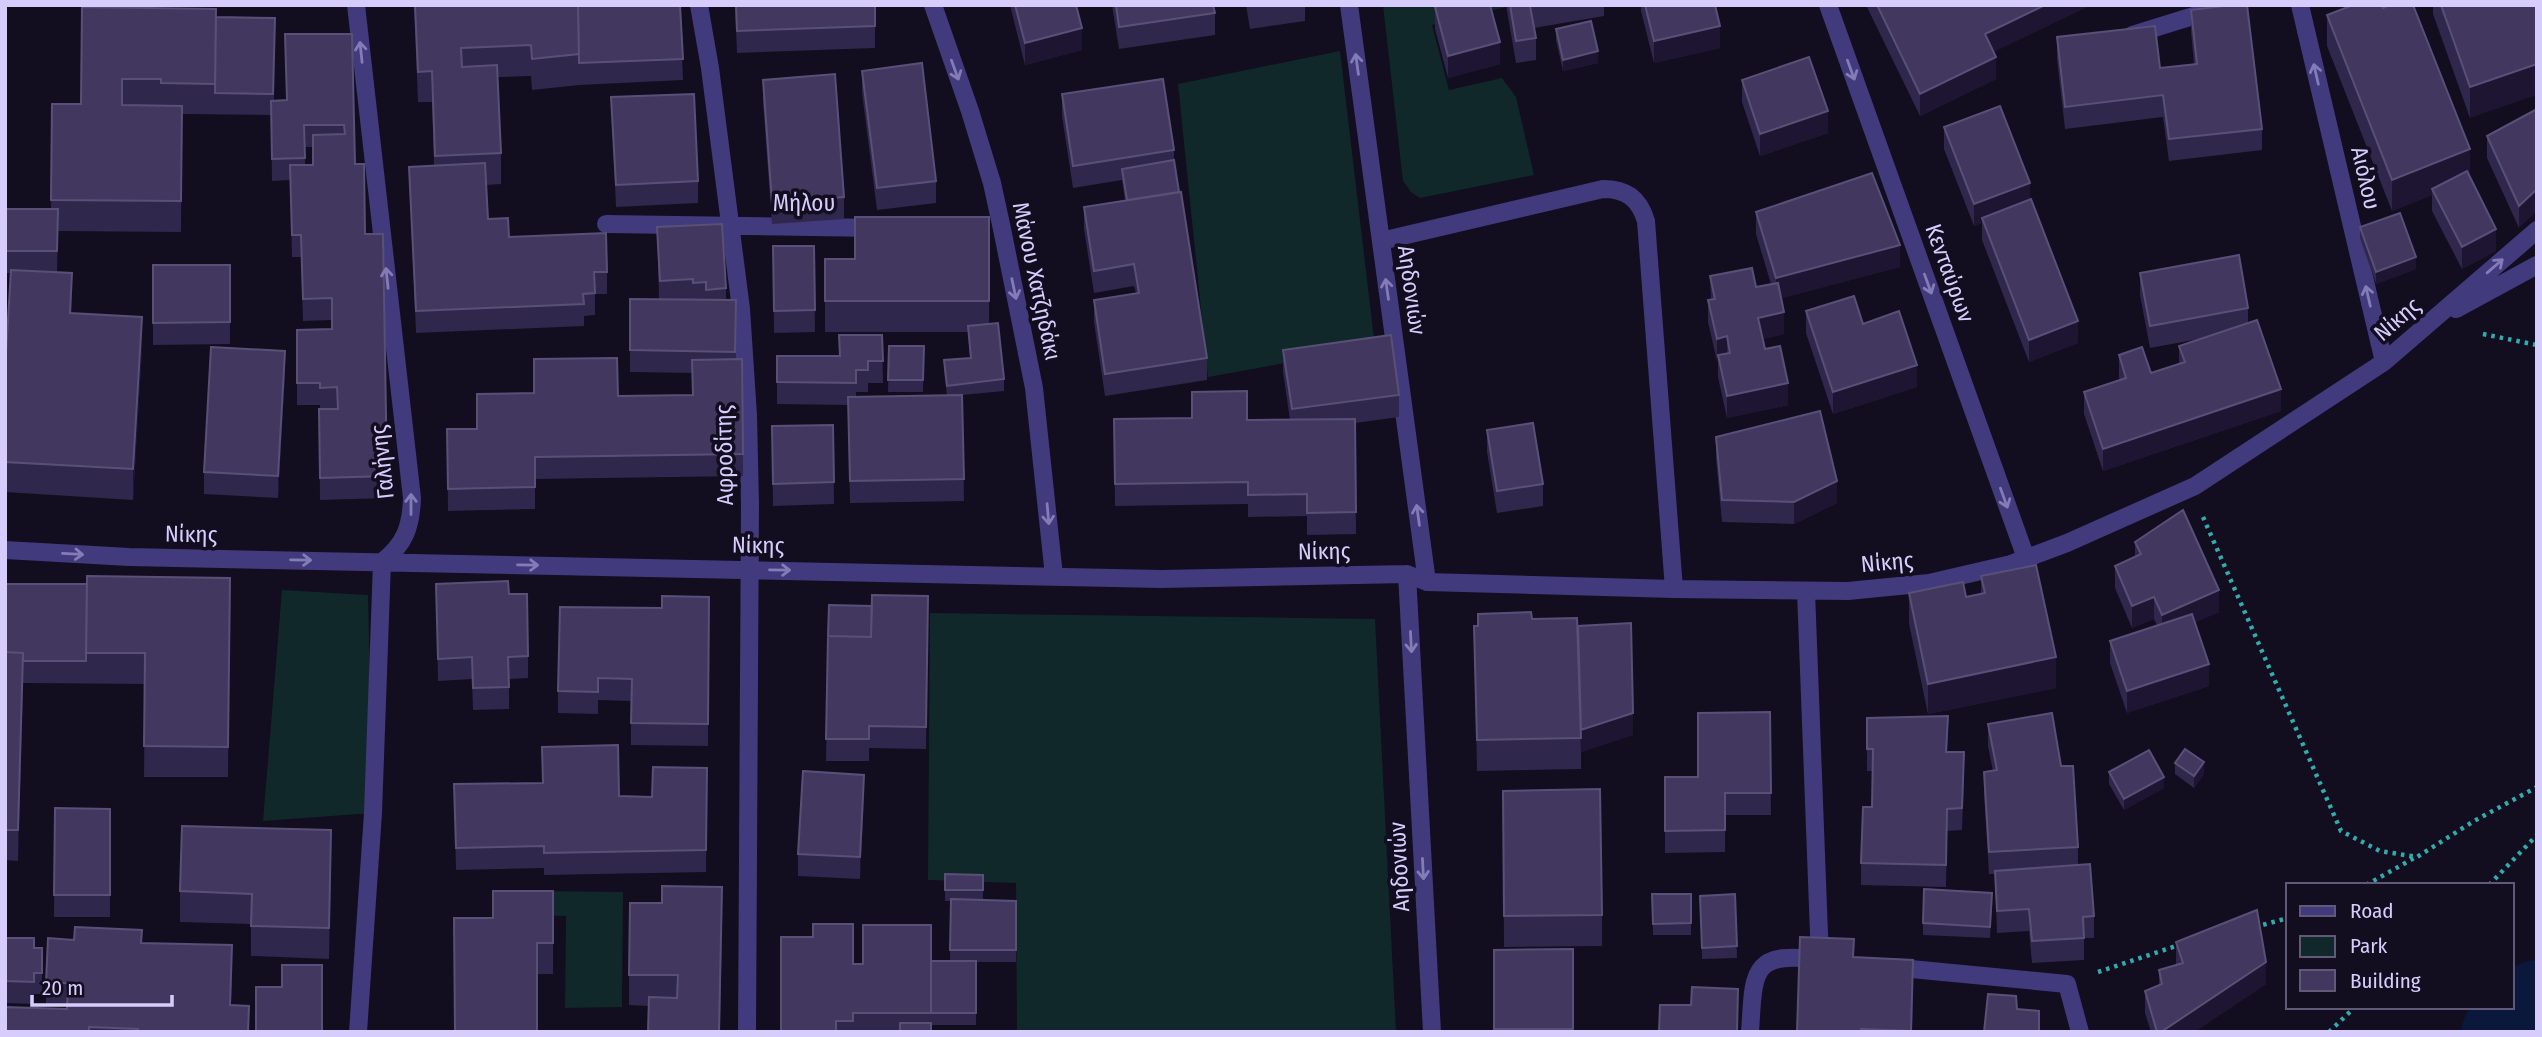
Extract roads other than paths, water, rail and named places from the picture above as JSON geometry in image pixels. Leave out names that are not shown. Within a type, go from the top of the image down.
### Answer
[{"type":"street","name":"Γαλήνης","points":[[356,5],[412,498],[411,517],[406,534],[397,550],[382,562]]},
{"type":"street","name":"Αφροδίτης","points":[[699,5],[731,228],[743,330],[748,415],[747,1032]]},
{"type":"street","name":"Μάνου Χατζηδάκι","points":[[933,5],[992,183],[995,229],[1034,388],[1054,576]]},
{"type":"street","name":"Αηδονιών","points":[[1349,5],[1427,582]]},
{"type":"street","name":"Κενταύρων","points":[[1828,5],[2026,558]]},
{"type":"street","points":[[2113,41],[2229,5]]},
{"type":"street","name":"Αιόλου","points":[[2300,5],[2384,362]]},
{"type":"street","points":[[1381,241],[1603,189],[1618,189],[1642,206],[1646,220],[1674,589]]},
{"type":"street","name":"Μήλου","points":[[606,224],[731,228],[894,228]]},
{"type":"street","name":"Νίκης","points":[[5,550],[129,557],[1161,579],[1407,574],[1427,582],[1674,589],[1848,591],[1929,583],[2026,558],[2190,487],[2384,362],[2537,230]]},
{"type":"street","points":[[2425,326],[2537,265]]},
{"type":"street","points":[[358,1032],[373,813],[382,562]]},
{"type":"street","name":"Αηδονιών","points":[[1407,574],[1433,1032]]},
{"type":"street","points":[[1750,1032],[1756,975],[1765,964],[1778,957],[1793,956],[1827,961],[1806,591]]},
{"type":"street","points":[[1875,965],[2067,984],[2080,1032]]},
{"type":"waterway","points":[[2504,1032],[2537,1002]]}]
